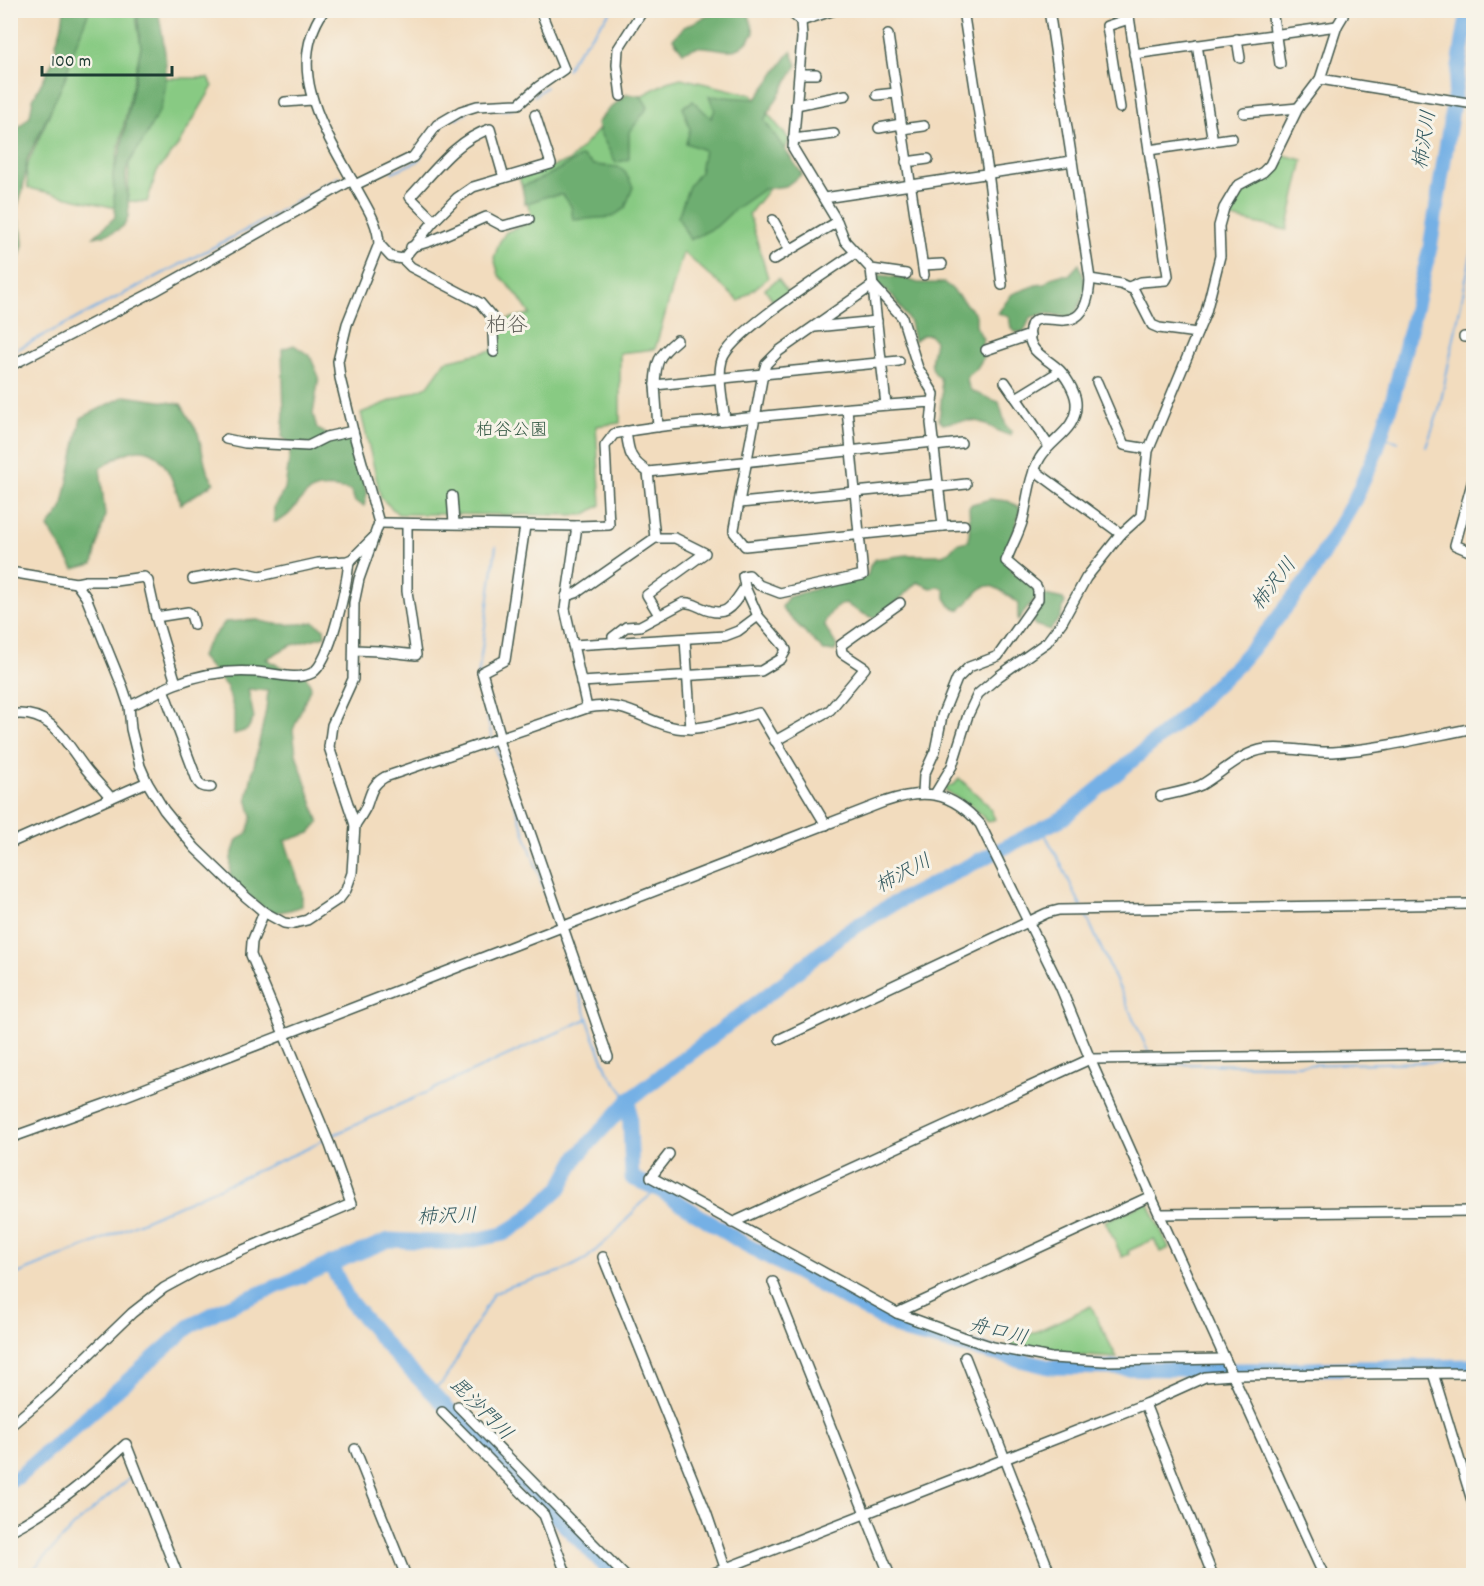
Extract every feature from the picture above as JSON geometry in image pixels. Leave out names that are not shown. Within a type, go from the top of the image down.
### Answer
[{"type":"street","points":[[76,583],[86,597],[129,706],[135,751],[147,782],[171,820],[195,848],[264,912],[284,923],[298,924],[307,920],[340,898],[346,890],[352,873],[355,825],[329,747],[332,725],[353,679],[356,591],[379,523],[353,431],[338,361],[347,324],[379,244],[379,230],[341,161],[312,100],[308,67],[310,46],[324,10]]},
{"type":"street","points":[[10,366],[155,291],[354,183],[413,157],[437,125],[461,111],[477,106],[519,104],[564,69],[540,10]]},
{"type":"street","points":[[621,96],[617,64],[618,49],[643,10]]},
{"type":"street","points":[[788,10],[801,21],[800,75],[792,140],[797,157],[824,198],[844,241],[855,253],[871,269],[906,274]]},
{"type":"street","points":[[801,21],[835,10]]},
{"type":"street","points":[[963,10],[988,172],[1002,285]]},
{"type":"street","points":[[923,792],[924,775],[933,758],[942,716],[957,679],[969,667],[998,656],[1038,600],[1036,586],[1006,561],[1023,519],[1034,470],[1049,446],[1070,427],[1077,405],[1073,392],[1060,371],[1036,353],[1030,335],[1030,326],[1037,319],[1062,321],[1077,317],[1088,298],[1090,279],[1049,10]]},
{"type":"street","points":[[1272,10],[1280,64]]},
{"type":"street","points":[[1120,108],[1107,26],[1128,15],[1168,276],[1166,280],[1141,282],[1129,287]]},
{"type":"street","points":[[935,794],[952,766],[968,715],[978,694],[992,681],[1047,642],[1062,622],[1086,578],[1121,534],[1141,516],[1148,449],[1206,312],[1220,256],[1220,218],[1224,208],[1237,186],[1263,172],[1270,165],[1298,108],[1320,79],[1337,26],[1343,16]]},
{"type":"street","points":[[1134,54],[1337,26]]},
{"type":"street","points":[[888,35],[923,270],[942,264]]},
{"type":"street","points":[[1237,39],[1240,58]]},
{"type":"street","points":[[1197,45],[1213,142]]},
{"type":"street","points":[[800,75],[816,74]]},
{"type":"street","points":[[1320,79],[1471,105]]},
{"type":"street","points":[[877,95],[896,93]]},
{"type":"street","points":[[796,105],[846,95]]},
{"type":"street","points":[[285,102],[312,100]]},
{"type":"street","points":[[1244,113],[1298,108]]},
{"type":"street","points":[[403,259],[434,221],[457,198],[473,187],[551,164],[535,115]]},
{"type":"street","points":[[879,128],[924,126]]},
{"type":"street","points":[[434,221],[410,197],[462,144],[478,133],[490,129],[504,178]]},
{"type":"street","points":[[792,140],[834,134]]},
{"type":"street","points":[[1149,150],[1232,138]]},
{"type":"street","points":[[906,162],[928,159]]},
{"type":"street","points":[[824,198],[1072,161]]},
{"type":"street","points":[[411,247],[431,241],[486,217],[503,226],[529,219]]},
{"type":"street","points":[[773,220],[790,250]]},
{"type":"street","points":[[772,260],[837,222]]},
{"type":"street","points":[[379,244],[391,257],[403,259],[411,267],[480,303],[492,317],[494,352]]},
{"type":"street","points":[[725,420],[721,363],[728,348],[757,321],[855,253]]},
{"type":"street","points":[[871,269],[886,405]]},
{"type":"street","points":[[1090,279],[1129,287],[1136,293],[1152,325],[1197,333]]},
{"type":"street","points":[[873,285],[813,327],[766,364],[734,532],[745,546],[964,525]]},
{"type":"street","points":[[873,285],[902,317],[918,368],[934,394],[931,423],[942,526]]},
{"type":"street","points":[[813,327],[877,321]]},
{"type":"street","points":[[986,350],[1030,335]]},
{"type":"street","points":[[658,427],[654,385],[656,366],[661,354],[677,340]]},
{"type":"street","points":[[654,385],[899,361]]},
{"type":"street","points":[[1016,398],[1060,371]]},
{"type":"street","points":[[1005,382],[1049,446]]},
{"type":"street","points":[[1097,382],[1124,445],[1148,449]]},
{"type":"street","points":[[379,523],[609,525],[605,446],[614,434],[725,420],[933,402]]},
{"type":"street","points":[[581,682],[761,671],[781,659],[785,654],[784,646],[758,616],[745,587],[743,580],[746,575],[759,585],[780,593],[863,575],[847,409]]},
{"type":"street","points":[[226,439],[245,443],[308,446],[326,437],[353,431]]},
{"type":"street","points":[[626,431],[629,454],[648,472],[851,450],[962,443]]},
{"type":"street","points":[[1034,470],[1121,534]]},
{"type":"street","points":[[648,472],[654,538]]},
{"type":"street","points":[[1473,479],[1455,545],[1473,553]]},
{"type":"street","points":[[740,503],[966,484]]},
{"type":"street","points":[[452,496],[454,523]]},
{"type":"street","points":[[354,650],[416,655],[407,591],[407,525]]},
{"type":"street","points":[[525,526],[505,660],[483,672],[499,739],[608,1057]]},
{"type":"street","points":[[577,526],[566,596],[566,613],[587,708]]},
{"type":"street","points":[[193,579],[237,571],[260,576],[312,564],[348,561],[374,537]]},
{"type":"street","points":[[566,596],[572,596],[654,538],[675,538],[705,553],[647,595],[658,615]]},
{"type":"street","points":[[129,706],[176,683],[214,674],[240,671],[298,676],[312,673],[321,664],[330,642],[345,589],[348,561]]},
{"type":"street","points":[[10,572],[76,583],[144,577],[148,581],[156,617],[176,683]]},
{"type":"street","points":[[616,643],[613,637],[626,627],[640,626],[687,602],[716,613],[721,612],[730,607],[745,587]]},
{"type":"street","points":[[775,741],[830,710],[865,668],[842,653],[841,645],[900,603]]},
{"type":"street","points":[[156,617],[188,612],[194,625]]},
{"type":"street","points":[[573,645],[732,634],[758,616]]},
{"type":"street","points":[[685,639],[691,729]]},
{"type":"street","points":[[163,689],[196,780],[204,788],[211,787]]},
{"type":"street","points":[[355,825],[366,805],[370,791],[378,781],[406,769],[587,708],[599,707],[626,709],[676,728],[691,729],[759,713],[826,825]]},
{"type":"street","points":[[10,715],[20,713],[39,717],[60,731],[86,769],[111,798]]},
{"type":"street","points":[[1161,796],[1201,785],[1242,758],[1264,750],[1332,752],[1374,748],[1473,728]]},
{"type":"street","points":[[10,843],[147,782]]},
{"type":"street","points":[[10,1138],[116,1100],[900,796],[923,792],[935,794],[960,805],[980,824],[1029,922],[1060,986],[1090,1059],[1224,1359],[1324,1575]]},
{"type":"street","points":[[780,1039],[1047,912],[1473,904]]},
{"type":"street","points":[[10,1426],[49,1393],[132,1313],[164,1288],[201,1268],[351,1204],[330,1145],[251,955],[252,942],[264,912]]},
{"type":"street","points":[[732,1223],[1090,1059],[1473,1054]]},
{"type":"street","points":[[669,1154],[651,1177],[897,1313],[946,1332],[993,1347],[1051,1358],[1104,1361],[1224,1359]]},
{"type":"street","points":[[897,1313],[1151,1196]]},
{"type":"street","points":[[1160,1214],[1473,1211]]},
{"type":"street","points":[[603,1257],[706,1512],[726,1572]]},
{"type":"street","points":[[773,1282],[890,1575]]},
{"type":"street","points":[[965,1357],[1051,1575]]},
{"type":"street","points":[[1433,1373],[1473,1507]]},
{"type":"street","points":[[706,1575],[726,1572],[866,1513],[1145,1404],[1205,1377],[1473,1373]]},
{"type":"street","points":[[1145,1404],[1212,1575]]},
{"type":"street","points":[[458,1406],[626,1575]]},
{"type":"street","points":[[442,1412],[544,1515],[567,1575]]},
{"type":"street","points":[[10,1531],[55,1505],[126,1444],[178,1575]]},
{"type":"street","points":[[355,1449],[406,1575]]},
{"type":"street","points":[[10,1570],[13,1575]]},
{"type":"green space","points":[[64,11],[89,11],[65,79],[27,160],[23,189],[16,211],[23,245],[18,262],[11,267],[10,168],[15,131],[30,116],[33,99],[55,57]]},
{"type":"green space","points":[[86,11],[135,11],[141,47],[113,174],[116,208],[28,188],[26,168],[49,115]]},
{"type":"green space","points":[[137,11],[158,11],[166,59],[164,95],[158,114],[127,167],[127,221],[121,228],[111,233],[94,237],[115,217],[113,174],[120,153],[141,47]]},
{"type":"green space","points":[[718,11],[748,11],[754,33],[748,41],[736,49],[699,47],[683,52],[673,39],[684,27]]},
{"type":"green space","points":[[791,51],[797,65],[764,120],[802,174],[786,186],[764,189],[734,210],[716,227],[690,240],[678,217],[689,186],[700,172],[704,150],[686,143],[690,129],[683,107],[693,101],[711,118],[715,110],[709,96],[756,99]]},
{"type":"green space","points":[[165,78],[208,78],[213,86],[177,147],[157,171],[147,202],[128,201],[129,164],[160,108]]},
{"type":"green space","name":"柏谷公園","points":[[681,78],[752,95],[789,139],[775,181],[749,214],[768,278],[739,301],[683,252],[655,349],[620,353],[620,423],[596,426],[601,505],[584,515],[398,514],[381,498],[361,413],[428,386],[446,361],[493,350],[499,321],[530,314],[518,296],[499,275],[494,258],[506,232],[533,221],[519,177],[569,161],[620,107],[667,82]]},
{"type":"green space","points":[[627,94],[641,96],[648,107],[629,133],[629,159],[616,163],[597,123]]},
{"type":"green space","points":[[1280,154],[1303,160],[1287,230],[1232,218],[1228,215],[1234,199],[1271,172]]},
{"type":"green space","points":[[582,156],[594,165],[618,167],[625,172],[633,187],[625,208],[612,217],[573,220],[571,206],[563,195],[548,196],[525,204],[522,186],[545,177]]},
{"type":"green space","points":[[1079,264],[1085,292],[1073,317],[1038,315],[1030,318],[1024,332],[1015,332],[1011,328],[1009,316],[998,313],[1012,294],[1045,284],[1051,278],[1069,275]]},
{"type":"green space","points":[[879,275],[904,278],[918,283],[944,283],[976,315],[976,326],[983,339],[981,350],[984,357],[977,368],[967,376],[968,385],[973,391],[999,402],[1006,426],[1012,432],[1011,435],[979,422],[963,421],[943,424],[939,420],[942,393],[940,378],[933,370],[931,361],[935,341],[930,335],[923,335],[914,341],[910,322],[893,296],[876,282]]},
{"type":"green space","points":[[778,279],[788,292],[774,302],[765,289]]},
{"type":"green space","points":[[294,345],[310,356],[319,377],[313,414],[317,428],[329,436],[349,432],[367,494],[364,506],[355,502],[351,490],[322,488],[313,490],[303,497],[291,512],[281,520],[274,522],[274,507],[285,489],[291,445],[282,437],[284,413],[282,349]]},
{"type":"green space","points":[[125,396],[181,404],[198,433],[207,471],[214,483],[181,504],[163,462],[156,455],[137,450],[111,461],[100,468],[105,515],[93,564],[74,569],[48,527],[62,509],[81,418]]},
{"type":"green space","points":[[990,499],[1008,501],[1020,510],[1011,544],[1010,569],[1035,590],[1036,597],[1018,620],[1018,603],[991,586],[981,589],[960,610],[950,606],[945,598],[945,590],[940,587],[931,588],[917,582],[897,602],[875,618],[846,603],[835,608],[824,625],[837,646],[835,651],[824,651],[783,610],[782,607],[788,597],[863,578],[868,575],[870,565],[876,559],[907,555],[942,555],[949,552],[956,544],[968,541],[969,507]]},
{"type":"green space","points":[[1045,595],[1063,599],[1065,602],[1060,618],[1050,630],[1035,625],[1033,622],[1038,604]]},
{"type":"green space","points":[[257,620],[286,625],[314,622],[324,629],[325,636],[289,646],[266,659],[306,676],[311,686],[293,730],[296,754],[319,823],[310,833],[285,841],[302,892],[302,906],[278,912],[261,906],[230,877],[231,858],[237,840],[248,832],[252,817],[247,798],[268,691],[248,689],[254,718],[247,730],[234,734],[234,711],[227,687],[201,657],[209,642],[225,622]]},
{"type":"green space","points":[[959,778],[988,805],[995,819],[988,822],[971,805],[945,791],[946,787],[955,784]]},
{"type":"green space","points":[[1148,1202],[1169,1248],[1160,1252],[1154,1239],[1128,1251],[1129,1254],[1122,1257],[1105,1221]]},
{"type":"green space","points":[[1091,1306],[1117,1358],[1062,1354],[1007,1345]]},
{"type":"waterway","points":[[567,70],[572,59],[612,10]]},
{"type":"waterway","name":"柿沢川","points":[[10,1480],[18,1477],[190,1326],[222,1309],[389,1240],[460,1243],[503,1234],[513,1228],[560,1188],[577,1157],[629,1100],[783,983],[842,935],[889,906],[1063,818],[1183,717],[1241,661],[1308,579],[1355,499],[1376,452],[1394,394],[1430,248],[1468,10]]},
{"type":"waterway","points":[[534,96],[546,87]]},
{"type":"waterway","points":[[496,110],[514,109]]},
{"type":"waterway","points":[[456,119],[467,113]]},
{"type":"waterway","points":[[392,172],[418,161],[433,137]]},
{"type":"waterway","points":[[10,353],[254,226],[340,176]]},
{"type":"waterway","points":[[1426,447],[1439,410],[1474,241]]},
{"type":"waterway","points":[[1382,437],[1398,442]]},
{"type":"waterway","points":[[492,737],[478,678],[496,546]]},
{"type":"waterway","points":[[494,743],[557,927]]},
{"type":"waterway","points":[[1042,829],[1081,906]]},
{"type":"waterway","points":[[1085,913],[1150,1055]]},
{"type":"waterway","points":[[559,933],[593,1035],[608,1072],[629,1100]]},
{"type":"waterway","points":[[329,1137],[589,1018]]},
{"type":"waterway","points":[[1152,1061],[1153,1064],[1294,1065],[1474,1061]]},
{"type":"waterway","name":"舟口川","points":[[629,1100],[632,1178],[658,1189],[741,1242],[906,1332],[1049,1367],[1237,1370],[1474,1366]]},
{"type":"waterway","points":[[10,1277],[96,1242],[311,1147],[324,1139]]},
{"type":"waterway","points":[[431,1390],[442,1383],[450,1371],[493,1294],[511,1286],[563,1271],[586,1259],[658,1189]]},
{"type":"waterway","name":"毘沙門川","points":[[330,1263],[348,1299],[394,1354],[615,1576]]},
{"type":"waterway","points":[[27,1576],[75,1525],[132,1476]]},
{"type":"district","name":"柏谷","points":[[507,327]]}]
